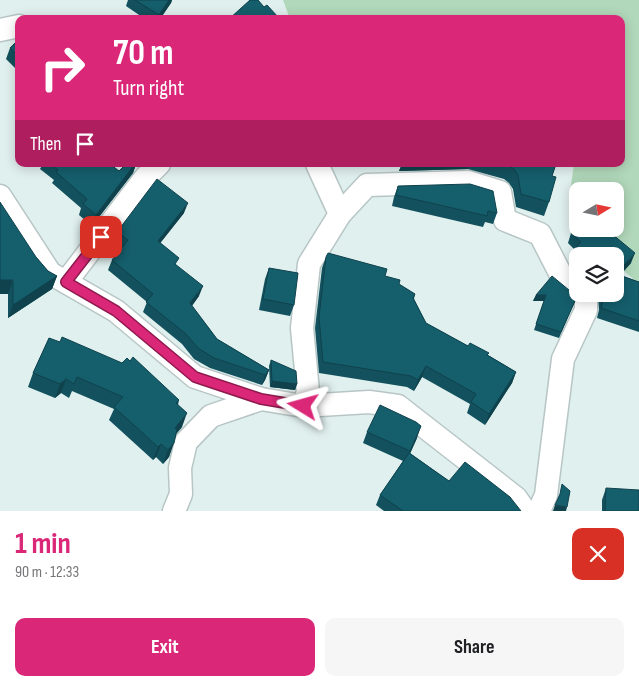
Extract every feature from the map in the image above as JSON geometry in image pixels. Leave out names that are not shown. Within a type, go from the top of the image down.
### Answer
[{"type":"street","points":[[0,30],[15,27]]},
{"type":"street","points":[[66,282],[146,177],[156,167]]},
{"type":"street","points":[[318,167],[340,214]]},
{"type":"street","points":[[303,406],[308,392],[302,328],[309,264],[340,214],[367,184],[468,182],[500,192],[505,220],[540,234],[561,275],[569,281]]},
{"type":"street","points":[[0,196],[50,273],[116,311],[195,377],[261,399],[303,406],[369,402],[398,406],[516,498],[525,511]]},
{"type":"street","points":[[539,511],[546,495],[563,359],[586,310],[586,302]]},
{"type":"street","points":[[174,511],[180,494],[180,468],[186,442],[211,416],[261,399]]},
{"type":"green space","points":[[283,0],[639,0],[639,284],[624,271],[624,247],[605,247],[595,238],[624,238],[624,182],[571,182],[574,167],[625,167],[625,15],[289,15]]},
{"type":"building","points":[[135,0],[169,0],[159,15]]},
{"type":"building","points":[[250,0],[258,0],[264,7],[267,5],[276,15],[233,15]]},
{"type":"building","points":[[15,43],[15,53],[10,48]]},
{"type":"building","points":[[54,167],[114,167],[119,171],[123,167],[133,167],[96,215],[83,204],[87,199],[56,172],[58,170]]},
{"type":"building","points":[[511,167],[555,167],[552,176],[556,177],[549,202],[521,194],[518,175]]},
{"type":"building","points":[[157,179],[188,203],[158,241],[179,258],[175,264],[203,286],[190,303],[217,339],[269,370],[265,375],[214,358],[198,348],[186,334],[146,302],[153,294],[112,260],[128,240],[117,232]]},
{"type":"building","points":[[470,184],[493,191],[497,213],[488,211],[487,216],[396,195],[398,186]]},
{"type":"building","points":[[0,202],[36,257],[48,271],[57,276],[13,305],[13,280],[0,280]]},
{"type":"building","points":[[577,238],[617,238],[635,253],[624,265],[624,247],[576,247],[581,242]]},
{"type":"building","points":[[328,253],[387,269],[385,276],[400,280],[399,284],[415,294],[413,298],[426,323],[468,346],[470,343],[489,353],[487,355],[516,372],[489,414],[471,402],[476,394],[426,366],[418,380],[411,376],[323,362],[319,317]]},
{"type":"building","points":[[269,268],[298,273],[294,305],[263,299]]},
{"type":"building","points":[[552,276],[569,290],[569,302],[575,302],[561,332],[536,324],[546,295],[536,295]]},
{"type":"building","points":[[624,277],[639,282],[639,321],[601,308],[602,302],[624,302]]},
{"type":"building","points":[[62,337],[122,363],[127,358],[130,361],[133,357],[179,400],[176,403],[187,413],[175,428],[177,429],[174,443],[168,450],[161,444],[158,447],[114,407],[123,397],[77,377],[74,384],[66,379],[60,384],[33,373],[49,338],[60,342]]},
{"type":"building","points":[[271,360],[296,371],[297,384],[272,381]]},
{"type":"building","points":[[380,405],[421,426],[410,451],[367,432]]},
{"type":"building","points":[[409,453],[449,481],[465,462],[510,497],[521,511],[403,511],[380,495]]},
{"type":"building","points":[[562,484],[570,491],[567,507],[555,505]]},
{"type":"building","points":[[606,488],[639,490],[639,511],[605,511]]},
{"type":"route","points":[[101,237],[66,282],[116,311],[195,377],[261,399],[303,406]]}]
